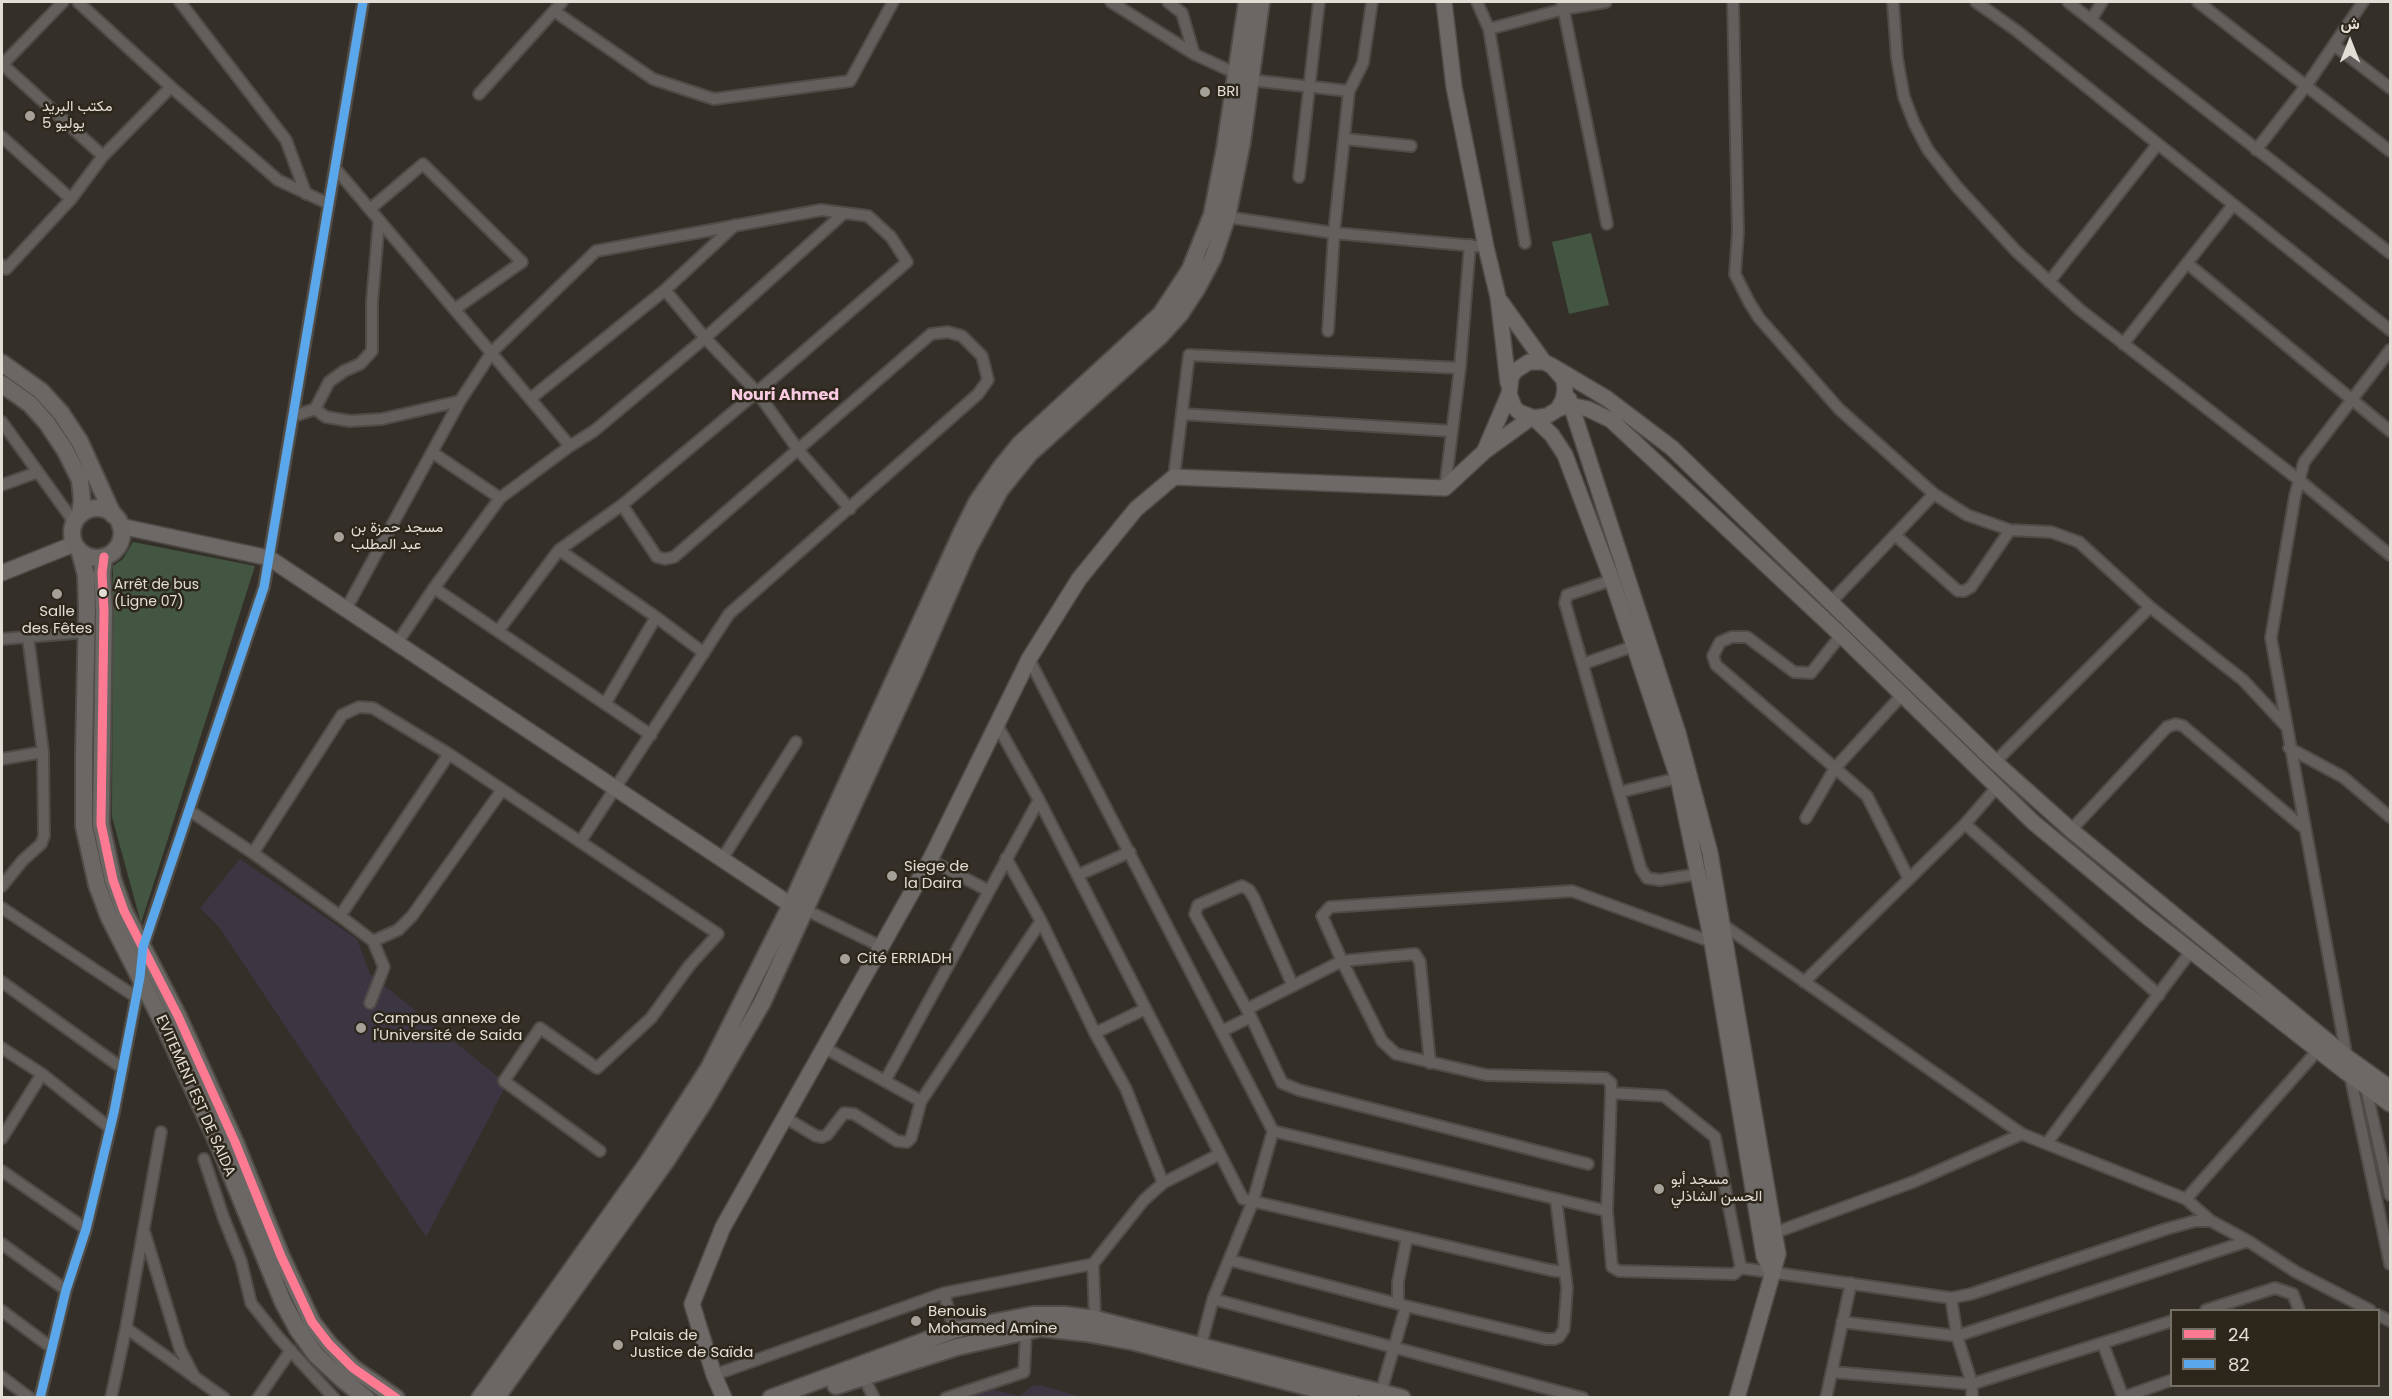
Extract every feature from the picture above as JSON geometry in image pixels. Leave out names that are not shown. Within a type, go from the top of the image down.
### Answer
[{"type":"main road","points":[[480,1398],[649,1161],[709,1068],[798,907],[913,675],[968,549],[1000,490],[1030,453],[1126,368],[1180,314],[1213,258],[1227,217],[1242,142],[1247,2]]},
{"type":"main road","points":[[496,1398],[625,1218],[704,1102],[762,1003],[798,907],[977,502],[1020,444],[1161,314],[1190,270],[1212,215],[1261,2]]},
{"type":"main road","points":[[1444,2],[1454,87],[1498,297],[1509,390],[1514,407],[1525,415],[1533,417],[1547,416],[1564,407],[1594,411],[1611,420],[1841,635],[2033,822],[2191,951],[2349,1075],[2391,1104]]},
{"type":"main road","points":[[1498,297],[1548,364],[1564,380],[1564,407],[1678,733],[1710,854],[1778,1254],[1737,1398]]},
{"type":"main road","points":[[1485,451],[1515,370],[1521,365],[1529,362],[1548,364],[1606,398],[1672,448],[1995,762],[2071,830],[2347,1057],[2391,1088]]},
{"type":"main road","points":[[2,363],[42,391],[61,413],[80,442],[117,520],[120,541],[111,553],[104,557],[91,557],[77,548],[72,529],[82,500],[80,480],[65,450],[47,423],[30,404],[2,384]]},
{"type":"main road","points":[[724,1398],[714,1376],[692,1304],[723,1227],[930,860],[1029,659],[1078,579],[1136,509],[1174,477],[1445,488],[1485,451],[1533,417]]},
{"type":"main road","points":[[1533,417],[1552,435],[1565,455],[1612,580],[1678,778],[1712,942],[1764,1256],[1773,1274]]},
{"type":"main road","points":[[77,518],[93,509],[107,511],[117,520],[269,558],[798,907]]},
{"type":"main road","points":[[2,573],[77,548]]},
{"type":"main road","name":"EVITEMENT EST DE SAIDA","points":[[77,548],[86,575],[84,826],[97,885],[109,917],[140,977],[220,1148],[270,1272],[298,1330],[316,1355],[366,1398]]},
{"type":"main road","points":[[104,557],[100,824],[113,880],[124,911],[178,1016],[231,1133],[281,1256],[312,1322],[328,1344],[353,1368],[396,1398]]},
{"type":"main road","points":[[771,1398],[954,1330],[1032,1315],[1065,1315],[1095,1319],[1402,1398]]},
{"type":"main road","points":[[804,1398],[863,1376],[957,1347],[1041,1328],[1135,1342],[1350,1398]]},
{"type":"main road","points":[[502,1398],[507,1381]]},
{"type":"street","points":[[63,2],[2,64],[103,156]]},
{"type":"street","points":[[78,2],[278,180],[329,204]]},
{"type":"street","points":[[180,2],[286,140],[306,194]]},
{"type":"street","points":[[40,1398],[66,1290],[86,1228],[110,1128],[140,977],[143,947],[264,586],[363,2]]},
{"type":"street","points":[[479,94],[562,2]]},
{"type":"street","points":[[554,11],[654,79],[714,99],[850,81],[893,2]]},
{"type":"street","points":[[1111,2],[1194,54],[1243,76],[1349,92]]},
{"type":"street","points":[[1168,2],[1182,13],[1194,54]]},
{"type":"street","points":[[1299,177],[1311,88],[1319,2]]},
{"type":"street","points":[[1328,330],[1334,233],[1349,92],[1363,63],[1372,2]]},
{"type":"street","points":[[1477,2],[1489,29],[1525,243]]},
{"type":"street","points":[[1489,29],[1563,5],[1605,2]]},
{"type":"street","points":[[1733,2],[1738,209],[1736,274],[1759,318],[1839,409],[1934,494],[1967,515],[2010,530],[2051,532],[2079,542],[2150,608],[2243,680],[2285,725]]},
{"type":"street","points":[[1893,2],[1897,58],[1904,97],[1928,150],[1958,188],[2001,235],[2079,309],[2299,480],[2391,555]]},
{"type":"street","points":[[1976,2],[2026,39],[2391,330]]},
{"type":"street","points":[[2068,2],[2391,253]]},
{"type":"street","points":[[2091,20],[2102,2]]},
{"type":"street","points":[[2198,2],[2391,152]]},
{"type":"street","points":[[2256,150],[2306,86],[2363,2]]},
{"type":"street","points":[[1563,5],[1607,224]]},
{"type":"street","points":[[2334,45],[2391,88]]},
{"type":"street","points":[[2,265],[6,269],[71,199],[103,156],[171,87]]},
{"type":"street","points":[[2,137],[71,199]]},
{"type":"street","points":[[1345,140],[1412,146]]},
{"type":"street","points":[[2049,282],[2157,145]]},
{"type":"street","points":[[370,209],[423,164],[522,262],[455,309]]},
{"type":"street","points":[[335,168],[570,446]]},
{"type":"street","points":[[2123,344],[2233,205]]},
{"type":"street","points":[[346,609],[460,401],[492,352],[596,251],[821,210],[868,216],[891,237],[907,262],[757,393],[622,505],[559,550],[498,631]]},
{"type":"street","points":[[397,643],[500,498],[594,431],[705,338],[844,213]]},
{"type":"street","points":[[1227,217],[1334,233],[1486,247]]},
{"type":"street","points":[[315,410],[328,382],[360,364],[372,351],[372,302],[379,220]]},
{"type":"street","points":[[530,399],[665,290],[735,225]]},
{"type":"street","points":[[1445,488],[1460,368],[1470,245]]},
{"type":"street","points":[[2188,264],[2391,431]]},
{"type":"street","points":[[665,290],[705,338],[757,393],[799,451],[850,509]]},
{"type":"street","points":[[580,842],[729,614],[978,394],[988,380],[982,356],[962,336],[948,332],[931,334],[799,451],[674,557],[664,559],[657,556],[622,505]]},
{"type":"street","points":[[2391,350],[2304,462],[2271,638],[2349,1075],[2391,1264]]},
{"type":"street","points":[[1174,477],[1189,355],[1460,368]]},
{"type":"street","points":[[294,416],[315,410],[326,417],[350,421],[382,419],[460,401]]},
{"type":"street","points":[[1182,414],[1451,431]]},
{"type":"street","points":[[2,422],[38,472],[77,518]]},
{"type":"street","points":[[433,453],[500,498]]},
{"type":"street","points":[[2,486],[38,472]]},
{"type":"street","points":[[1830,603],[1934,494]]},
{"type":"street","points":[[1895,535],[1958,591],[1964,591],[1971,587],[2010,530]]},
{"type":"street","points":[[559,550],[704,653]]},
{"type":"street","points":[[1612,580],[1567,595],[1565,603],[1641,869],[1647,878],[1660,880],[1698,874]]},
{"type":"street","points":[[434,588],[651,735]]},
{"type":"street","points":[[1995,762],[2150,608]]},
{"type":"street","points":[[605,704],[656,617]]},
{"type":"street","points":[[2,639],[87,632]]},
{"type":"street","points":[[1841,635],[1811,673],[1794,672],[1747,637],[1732,637],[1720,642],[1713,656],[1716,665],[1867,796],[1909,879]]},
{"type":"street","points":[[2,886],[23,860],[41,844],[44,836],[43,752],[28,637]]},
{"type":"street","points":[[1582,664],[1634,646]]},
{"type":"street","points":[[1029,659],[1273,1131],[1252,1201],[1213,1299],[1201,1345]]},
{"type":"street","points":[[1806,818],[1835,768],[1902,694]]},
{"type":"street","points":[[253,853],[342,716],[359,706],[373,708],[449,754],[718,934],[689,966],[651,1018],[597,1068],[540,1028],[504,1082],[600,1150]]},
{"type":"street","points":[[996,723],[1078,875],[1243,1199],[1565,1272]]},
{"type":"street","points":[[2071,830],[2168,727],[2176,724],[2183,726],[2304,828]]},
{"type":"street","points":[[722,859],[796,742]]},
{"type":"street","points":[[2289,748],[2343,777],[2391,817]]},
{"type":"street","points":[[2,759],[43,752]]},
{"type":"street","points":[[340,916],[449,754]]},
{"type":"street","points":[[1620,792],[1678,778]]},
{"type":"street","points":[[1804,982],[1965,824],[1996,787]]},
{"type":"street","points":[[373,941],[398,930],[412,916],[502,790]]},
{"type":"street","points":[[885,1081],[1039,800]]},
{"type":"street","points":[[190,812],[253,853],[373,941],[384,967],[370,1003]]},
{"type":"street","points":[[1965,824],[2159,995]]},
{"type":"street","points":[[1078,875],[1130,852]]},
{"type":"street","points":[[1006,858],[1041,921],[1125,1089],[1163,1183]]},
{"type":"street","points":[[930,860],[989,891]]},
{"type":"street","points":[[1293,986],[1249,890],[1242,886],[1198,905],[1195,914],[1249,1013],[1282,1083],[1299,1090],[1588,1164]]},
{"type":"street","points":[[1712,942],[1572,891],[1330,907],[1322,916],[1382,1041],[1396,1054],[1486,1075],[1605,1078],[1611,1083],[1607,1211],[1612,1267],[1619,1271],[1734,1274],[1742,1268],[1951,1298],[1971,1294],[2166,1229],[2195,1221],[2211,1221]]},
{"type":"street","points":[[798,907],[880,946]]},
{"type":"street","points":[[2,908],[136,997]]},
{"type":"street","points":[[784,1117],[816,1136],[822,1137],[827,1135],[844,1113],[854,1114],[897,1141],[906,1142],[911,1138],[921,1101],[1041,921]]},
{"type":"street","points":[[1722,924],[2022,1134],[2186,1198],[2211,1221],[2248,1241],[2296,1272],[2366,1309]]},
{"type":"street","points":[[2047,1143],[2191,951]]},
{"type":"street","points":[[1222,1030],[1293,986],[1342,961],[1415,954],[1418,957],[1430,1063]]},
{"type":"street","points":[[2,982],[122,1068]]},
{"type":"street","points":[[1095,1033],[1145,1009]]},
{"type":"street","points":[[824,1047],[921,1101]]},
{"type":"street","points":[[2,1048],[42,1074],[110,1128]]},
{"type":"street","points":[[2186,1198],[2318,1050]]},
{"type":"street","points":[[2347,1057],[2366,1086],[2391,1195]]},
{"type":"street","points":[[2,1138],[42,1074]]},
{"type":"street","points":[[1611,1093],[1664,1096],[1715,1137],[1742,1268]]},
{"type":"street","points":[[1273,1131],[1607,1211]]},
{"type":"street","points":[[111,1398],[126,1328],[160,1132]]},
{"type":"street","points":[[1774,1233],[1913,1182],[2022,1134]]},
{"type":"street","points":[[714,1376],[944,1293],[1093,1264],[1144,1200],[1163,1183],[1220,1154]]},
{"type":"street","points":[[204,1159],[241,1261],[251,1303],[334,1398]]},
{"type":"street","points":[[2,1171],[86,1228]]},
{"type":"street","points":[[1228,1260],[1402,1305],[1554,1339],[1559,1337],[1564,1329],[1567,1288],[1556,1199]]},
{"type":"street","points":[[143,1230],[180,1349],[195,1378]]},
{"type":"street","points":[[1381,1392],[1394,1347],[1402,1305],[1398,1282],[1407,1237]]},
{"type":"street","points":[[1842,1322],[1957,1336],[2248,1241]]},
{"type":"street","points":[[2,1244],[66,1290]]},
{"type":"street","points":[[1093,1264],[1095,1319]]},
{"type":"street","points":[[2284,1290],[2296,1272]]},
{"type":"street","points":[[1826,1398],[1851,1283]]},
{"type":"street","points":[[2212,1309],[2275,1288],[2293,1294],[2298,1309]]},
{"type":"street","points":[[944,1293],[954,1330]]},
{"type":"street","points":[[1951,1298],[1957,1336],[1972,1383],[1972,1398]]},
{"type":"street","points":[[1213,1299],[1582,1398]]},
{"type":"street","points":[[2,1311],[52,1348]]},
{"type":"street","points":[[1832,1372],[1972,1383],[2170,1323]]},
{"type":"street","points":[[126,1328],[225,1398]]},
{"type":"street","points":[[946,1398],[1024,1372],[1026,1331]]},
{"type":"street","points":[[2103,1344],[2122,1397],[2170,1381]]},
{"type":"street","points":[[258,1398],[291,1350]]},
{"type":"street","points":[[863,1376],[874,1398]]},
{"type":"street","points":[[2,1377],[30,1398]]},
{"type":"shaded area","name":"Campus annexe de l'Université de Saida","points":[[240,859],[357,939],[370,974],[507,1084],[426,1237],[219,927],[200,908]]},
{"type":"shaded area","points":[[1040,1385],[1081,1397],[964,1398],[990,1389],[1020,1396],[1032,1386]]},
{"type":"green space","points":[[1591,233],[1609,305],[1569,314],[1552,242]]},
{"type":"green space","points":[[133,542],[255,566],[141,923],[112,817],[113,566],[123,559]]},
{"type":"transit line","name":"82","points":[[40,1398],[66,1290],[86,1229],[114,1112],[140,977],[143,947],[264,587],[363,2]]},
{"type":"transit line","name":"24","points":[[104,557],[102,573],[104,610],[101,824],[113,880],[124,911],[178,1016],[235,1142],[281,1256],[312,1322],[329,1344],[353,1368],[396,1398]]},
{"type":"place","name":"BRI","points":[[1205,92]]},
{"type":"place","name":"مكتب البريد 5 يوليو","points":[[30,116]]},
{"type":"place","name":"مسجد حمزة بن عبد المطلب","points":[[339,537]]},
{"type":"place","name":"Arrêt de bus (Ligne 07)","points":[[103,593]]},
{"type":"place","name":"Salle des Fêtes","points":[[57,594]]},
{"type":"place","name":"Siege de la Daira","points":[[892,876]]},
{"type":"place","name":"Cité ERRIADH","points":[[845,959]]},
{"type":"place","name":"Campus annexe de l'Université de Saida","points":[[361,1028]]},
{"type":"place","name":"مسجد أبو الحسن الشاذلي","points":[[1659,1189]]},
{"type":"place","name":"Benouis Mohamed Amine","points":[[916,1321]]},
{"type":"place","name":"Palais de Justice de Saïda","points":[[618,1345]]},
{"type":"district","name":"Nouri Ahmed","points":[[785,396]]}]
